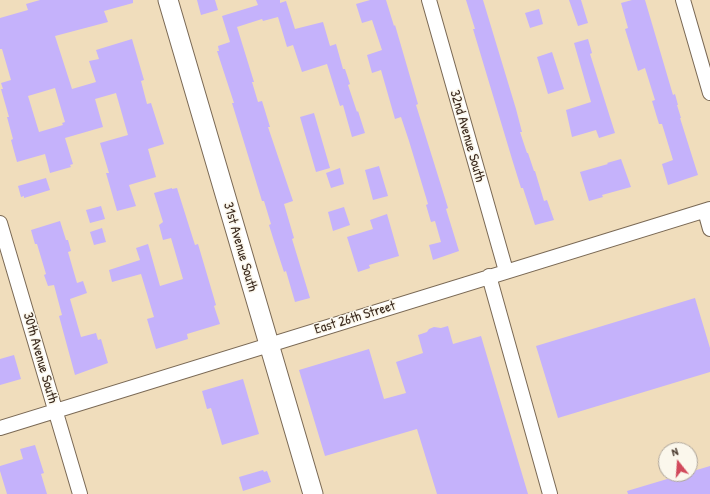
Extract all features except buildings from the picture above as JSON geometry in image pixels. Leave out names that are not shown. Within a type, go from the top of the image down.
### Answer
[{"type":"street","name":"31st Avenue South","points":[[168,0],[313,494]]},
{"type":"street","name":"32nd Avenue South","points":[[429,0],[506,271]]},
{"type":"street","points":[[683,0],[710,93]]},
{"type":"street","name":"East 26th Street","points":[[0,428],[707,210]]},
{"type":"street","points":[[707,210],[710,229]]},
{"type":"street","name":"30th Avenue South","points":[[0,223],[80,494]]},
{"type":"street","points":[[489,276],[550,494]]}]
